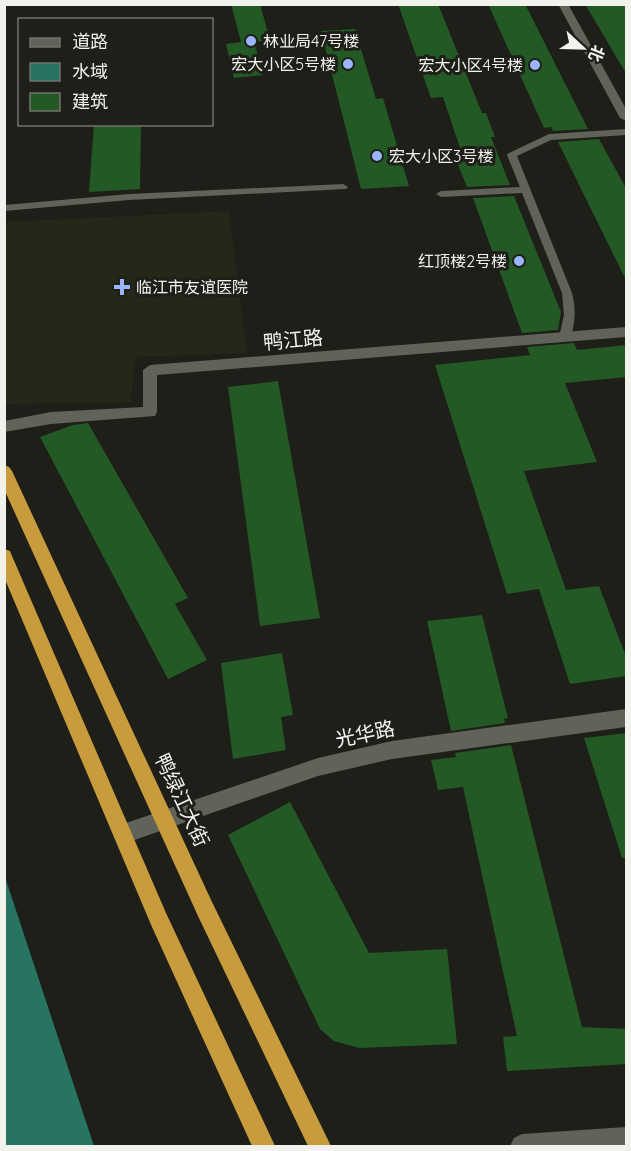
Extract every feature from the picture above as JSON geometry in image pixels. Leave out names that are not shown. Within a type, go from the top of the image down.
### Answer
[{"type":"highway","name":"鸭绿江大街","points":[[4,471],[165,820],[320,1146]]},
{"type":"highway","points":[[4,556],[22,603],[159,920],[264,1146]]},
{"type":"street","points":[[562,4],[627,118]]},
{"type":"street","name":"鸭江路","points":[[4,427],[51,418],[150,412],[150,370],[627,332]]},
{"type":"street","name":"光华路","points":[[123,834],[318,767],[392,750],[627,718]]},
{"type":"street","points":[[522,1146],[627,1138]]},
{"type":"lane","points":[[565,337],[570,324],[571,307],[567,293],[512,155],[549,137],[627,132]]},
{"type":"lane","points":[[4,208],[129,197],[343,187]]},
{"type":"lane","points":[[441,194],[526,190]]},
{"type":"shaded area","name":"临江市友谊医院","points":[[229,211],[247,353],[135,357],[131,402],[5,404],[5,222]]},
{"type":"water","points":[[5,877],[94,1146],[5,1146]]},
{"type":"building","name":"林业局47号楼","points":[[231,4],[260,4],[270,40],[254,42],[263,75],[234,78],[226,44],[241,42]]},
{"type":"building","points":[[398,4],[438,4],[482,113],[486,113],[495,137],[491,137],[510,185],[467,187],[454,155],[462,154],[443,97],[431,98]]},
{"type":"building","name":"宏大小区4号楼","points":[[488,4],[525,4],[588,129],[553,131],[551,127],[544,128]]},
{"type":"building","points":[[585,4],[627,4],[627,75]]},
{"type":"building","points":[[355,29],[376,99],[383,98],[409,186],[361,189],[321,31]]},
{"type":"building","points":[[94,126],[141,126],[140,189],[89,192]]},
{"type":"building","points":[[599,139],[627,190],[627,282],[558,142]]},
{"type":"building","name":"红顶楼2号楼","points":[[514,196],[561,312],[558,330],[522,333],[473,198]]},
{"type":"building","points":[[574,343],[577,350],[627,345],[627,377],[565,383],[597,462],[524,471],[566,590],[599,586],[627,659],[627,676],[570,684],[539,589],[507,594],[435,365],[530,355],[527,347]]},
{"type":"building","points":[[278,381],[320,618],[260,626],[228,387]]},
{"type":"building","points":[[88,423],[188,598],[175,604],[207,660],[168,679],[40,437],[73,425]]},
{"type":"building","points":[[482,615],[508,718],[504,719],[505,723],[451,731],[427,621]]},
{"type":"building","points":[[282,653],[293,715],[281,717],[286,750],[233,759],[221,663]]},
{"type":"building","points":[[627,733],[627,858],[622,858],[584,738]]},
{"type":"building","points":[[511,745],[582,1027],[627,1029],[627,1064],[507,1071],[503,1037],[517,1036],[463,787],[438,790],[431,760],[456,757],[455,753]]},
{"type":"building","points":[[290,802],[369,953],[447,949],[457,1044],[359,1048],[334,1041],[320,1029],[228,835]]},
{"type":"place","name":"林业局47号楼","points":[[251,41]]},
{"type":"place","name":"宏大小区5号楼","points":[[348,64]]},
{"type":"place","name":"宏大小区4号楼","points":[[535,65]]},
{"type":"place","name":"宏大小区3号楼","points":[[377,156]]},
{"type":"place","name":"红顶楼2号楼","points":[[519,261]]},
{"type":"place","name":"临江市友谊医院","points":[[122,287]]}]
